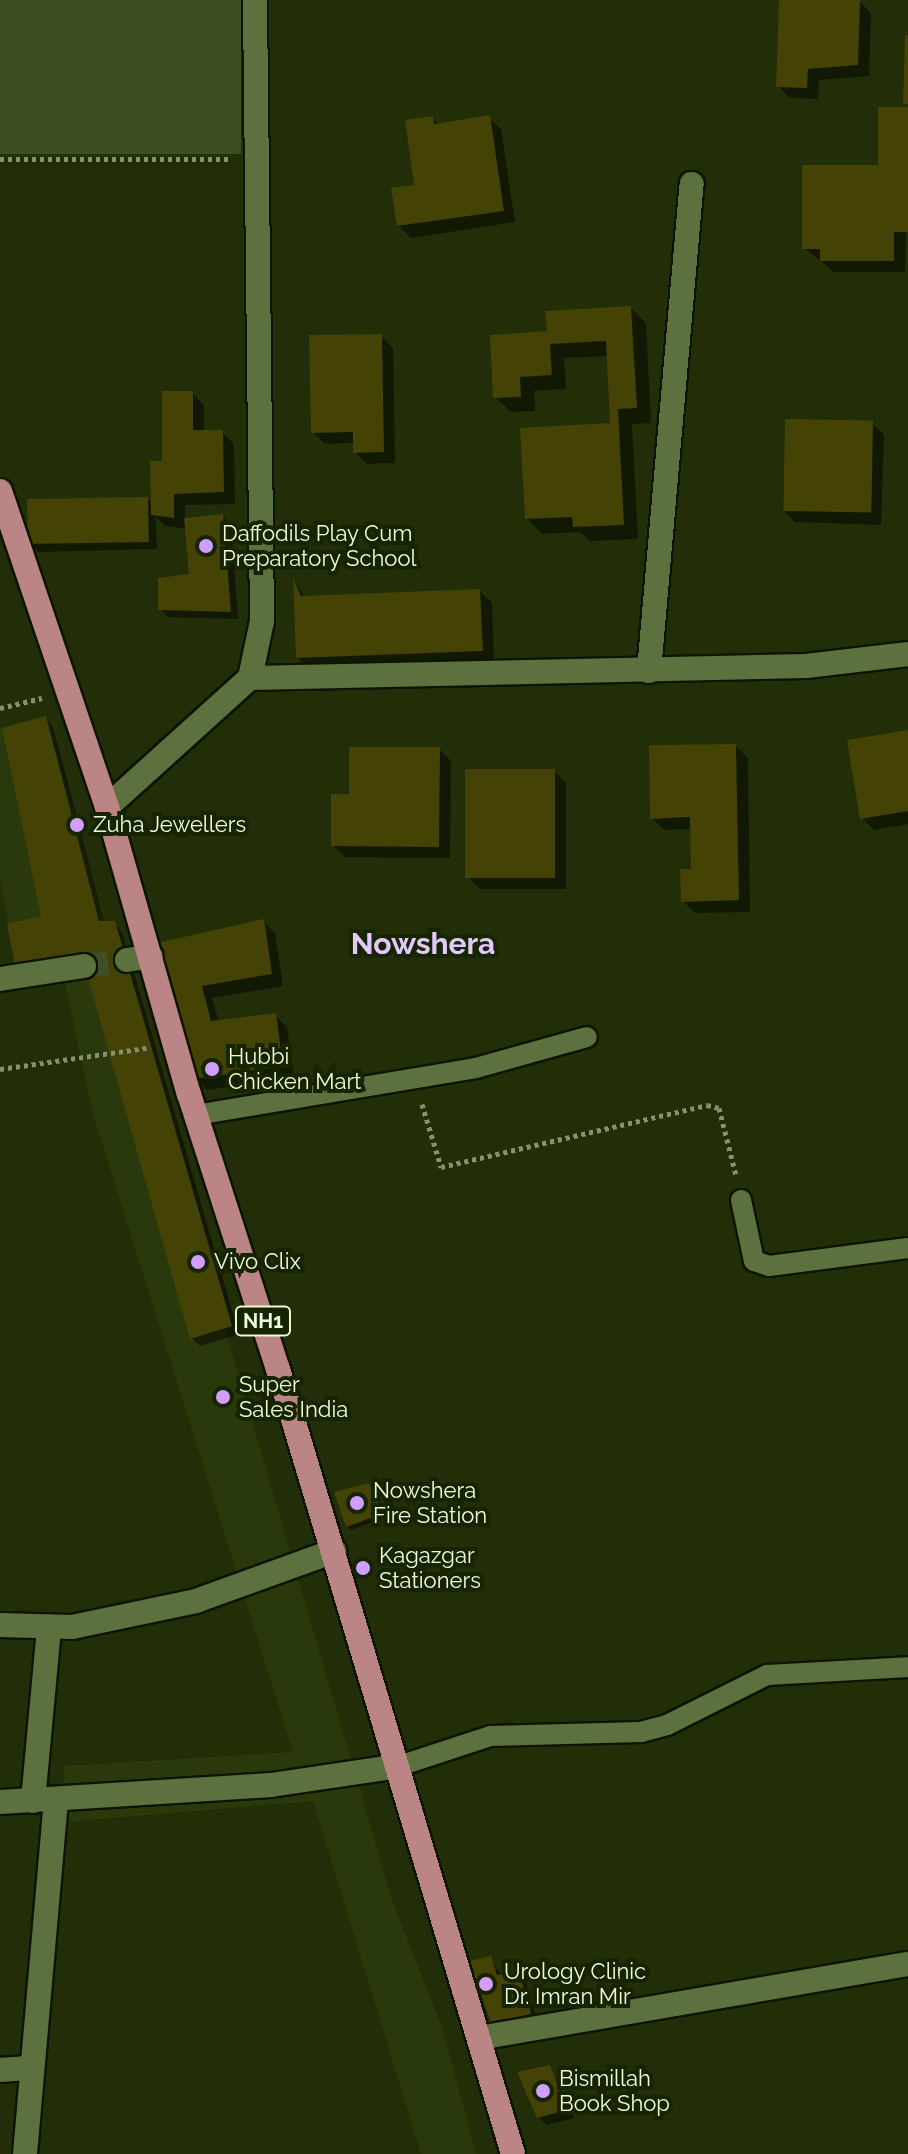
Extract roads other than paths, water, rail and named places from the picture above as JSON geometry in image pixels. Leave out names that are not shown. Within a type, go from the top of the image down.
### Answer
[{"type":"highway","name":"NH1","points":[[0,491],[107,807],[139,958],[196,1115],[334,1551],[513,2154]]},
{"type":"street","points":[[107,807],[250,678],[262,621],[255,0]]},
{"type":"street","points":[[649,671],[692,184]]},
{"type":"street","points":[[250,678],[806,666],[908,654]]},
{"type":"street","points":[[0,979],[84,966]]},
{"type":"street","points":[[0,1625],[49,1627],[196,1601],[334,1551]]},
{"type":"street","points":[[25,2154],[44,1801],[49,1627]]},
{"type":"street","points":[[0,1802],[271,1785],[399,1766]]},
{"type":"street","points":[[479,2038],[908,1964]]},
{"type":"street","points":[[0,2070],[31,2068]]},
{"type":"lane","points":[[196,1115],[416,1079],[587,1037]]},
{"type":"lane","points":[[741,1200],[754,1261],[769,1266],[908,1248]]},
{"type":"lane","points":[[399,1766],[491,1736],[641,1732],[667,1725],[767,1675],[908,1667]]},
{"type":"tunnel","points":[[84,966],[127,960]]},
{"type":"place","name":"Daffodils Play Cum Preparatory School","points":[[206,546]]},
{"type":"place","name":"Zuha Jewellers","points":[[77,825]]},
{"type":"place","name":"Hubbi Chicken Mart","points":[[212,1069]]},
{"type":"place","name":"Vivo Clix","points":[[198,1262]]},
{"type":"place","name":"Super Sales India","points":[[223,1397]]},
{"type":"place","name":"Nowshera Fire Station","points":[[357,1503]]},
{"type":"place","name":"Kagazgar Stationers","points":[[363,1568]]},
{"type":"place","name":"Urology Clinic Dr. Imran Mir","points":[[486,1984]]},
{"type":"place","name":"Bismillah Book Shop","points":[[543,2091]]},
{"type":"district","name":"Nowshera","points":[[423,944]]}]
